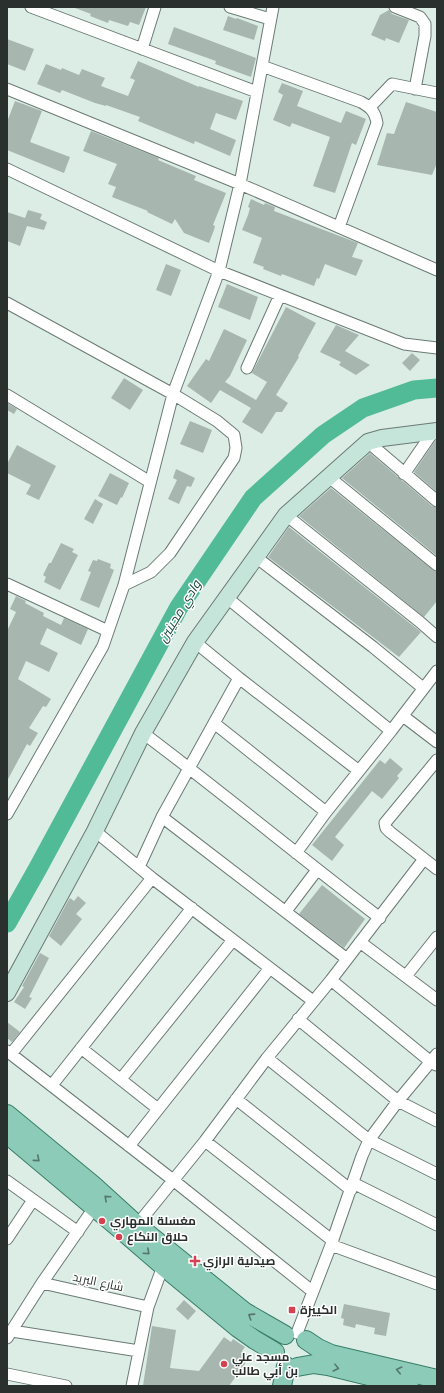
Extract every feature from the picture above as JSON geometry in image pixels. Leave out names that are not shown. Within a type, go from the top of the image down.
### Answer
[{"type":"main road","points":[[7,1114],[93,1185],[137,1225],[245,1312],[264,1324],[296,1336],[331,1354],[437,1379]]},
{"type":"main road","points":[[7,1134],[238,1328],[275,1352],[279,1361],[292,1367],[314,1364],[328,1366],[409,1386]]},
{"type":"main road","points":[[275,1352],[278,1342],[296,1336]]},
{"type":"main road","points":[[282,1386],[292,1367],[306,1361],[309,1356],[309,1345],[296,1336]]},
{"type":"street","points":[[31,7],[53,11],[142,49],[257,92]]},
{"type":"street","points":[[142,49],[155,7]]},
{"type":"street","points":[[230,7],[270,19]]},
{"type":"street","points":[[7,814],[103,646],[124,585],[173,394],[219,271],[240,184],[270,19],[274,7]]},
{"type":"street","points":[[395,7],[420,17],[425,24],[425,36],[415,88]]},
{"type":"street","points":[[262,66],[361,102],[370,107],[376,115],[377,123],[339,227]]},
{"type":"street","points":[[370,107],[392,84],[437,94]]},
{"type":"street","points":[[7,89],[240,184],[437,270]]},
{"type":"street","points":[[7,169],[219,271],[404,344],[437,348]]},
{"type":"street","points":[[247,368],[280,295]]},
{"type":"street","points":[[7,303],[173,394],[217,421],[234,435],[236,448],[234,458],[170,553],[151,572],[124,585]]},
{"type":"street","points":[[7,395],[150,482]]},
{"type":"street","points":[[7,993],[95,831],[143,733],[195,642],[286,515],[368,442],[382,438],[435,432]]},
{"type":"street","points":[[404,474],[435,432]]},
{"type":"street","points":[[368,442],[437,501]]},
{"type":"street","points":[[329,477],[437,565]]},
{"type":"street","points":[[286,515],[437,637]]},
{"type":"street","points":[[256,557],[373,647],[423,688]]},
{"type":"street","points":[[8,587],[108,631]]},
{"type":"street","points":[[226,597],[391,731]]},
{"type":"street","points":[[195,642],[359,771]]},
{"type":"street","points":[[296,853],[326,812],[437,671]]},
{"type":"street","points":[[139,867],[162,817],[239,678]]},
{"type":"street","points":[[403,716],[437,742]]},
{"type":"street","points":[[214,723],[326,812]]},
{"type":"street","points":[[143,733],[380,918]]},
{"type":"street","points":[[437,760],[385,823],[386,828],[390,832],[437,869]]},
{"type":"street","points":[[162,817],[347,959]]},
{"type":"street","points":[[95,831],[152,878],[313,1001]]},
{"type":"street","points":[[137,1225],[205,1141],[267,1058],[380,918],[424,859]]},
{"type":"street","points":[[286,911],[317,870]]},
{"type":"street","points":[[152,878],[9,1053],[173,1180],[312,1291]]},
{"type":"street","points":[[52,1085],[192,908]]},
{"type":"street","points":[[406,976],[437,937]]},
{"type":"street","points":[[121,1079],[233,940]]},
{"type":"street","points":[[360,942],[437,1000]]},
{"type":"street","points":[[129,1146],[270,968]]},
{"type":"street","points":[[296,1336],[312,1291],[332,1243],[369,1140],[398,1101],[435,1061],[331,980]]},
{"type":"street","points":[[298,1019],[398,1101],[437,1121]]},
{"type":"street","points":[[81,1048],[158,1109]]},
{"type":"street","points":[[267,1058],[369,1140],[437,1174]]},
{"type":"street","points":[[236,1099],[352,1186],[437,1225]]},
{"type":"street","points":[[205,1141],[332,1243],[437,1284]]},
{"type":"street","points":[[7,1181],[78,1232]]},
{"type":"street","points":[[7,1239],[33,1200]]},
{"type":"street","points":[[94,1208],[42,1283],[10,1335],[139,1351]]},
{"type":"street","points":[[132,1386],[148,1307],[163,1266]]},
{"type":"street","name":"شارع البريد","points":[[42,1283],[148,1307]]},
{"type":"street","points":[[7,1374],[40,1383],[66,1386]]},
{"type":"building","points":[[75,7],[146,7],[139,25],[130,22],[128,26],[109,20],[108,23],[90,16],[91,14]]},
{"type":"building","points":[[389,10],[392,14],[409,20],[399,43],[386,38],[385,41],[371,35],[380,15]]},
{"type":"building","points":[[228,16],[258,26],[254,40],[223,30]]},
{"type":"building","points":[[174,27],[256,58],[251,77],[215,64],[216,61],[168,44]]},
{"type":"building","points":[[7,39],[34,49],[25,71],[7,64]]},
{"type":"building","points":[[138,61],[199,87],[243,101],[236,120],[216,113],[210,129],[236,140],[230,156],[195,141],[194,144],[138,121],[140,117],[106,105],[95,103],[62,90],[60,93],[37,84],[46,64],[61,70],[62,68],[79,75],[82,69],[105,78],[101,86],[128,96],[135,80],[130,78]]},
{"type":"building","points":[[282,83],[303,91],[297,106],[341,123],[346,111],[366,119],[356,145],[352,143],[335,193],[313,186],[330,137],[292,123],[290,127],[273,120],[283,95],[278,92]]},
{"type":"building","points":[[15,101],[42,111],[30,142],[70,157],[64,173],[7,150],[7,122]]},
{"type":"building","points":[[406,102],[437,112],[437,163],[432,175],[377,165],[387,133],[394,134]]},
{"type":"building","points":[[91,131],[159,158],[158,160],[196,176],[194,180],[226,193],[213,225],[215,226],[209,243],[184,233],[175,219],[172,224],[147,212],[148,211],[112,197],[116,187],[108,184],[117,164],[83,151]]},
{"type":"building","points":[[251,199],[264,205],[265,203],[275,207],[274,211],[358,243],[352,257],[363,260],[356,276],[325,264],[319,279],[317,278],[314,286],[282,274],[281,276],[263,269],[264,267],[253,263],[262,238],[242,230],[248,215],[250,208],[248,207]]},
{"type":"building","points":[[28,210],[42,214],[40,219],[47,222],[44,230],[27,226],[20,246],[7,241],[7,212],[25,218]]},
{"type":"building","points":[[166,264],[181,270],[171,296],[156,290]]},
{"type":"building","points":[[227,284],[258,297],[250,320],[218,307]]},
{"type":"building","points":[[286,307],[316,323],[298,356],[299,357],[276,395],[288,403],[282,412],[276,412],[262,434],[242,422],[251,408],[220,390],[211,403],[187,386],[206,359],[209,361],[224,329],[247,340],[230,376],[225,382],[256,400],[267,382],[252,373]]},
{"type":"building","points":[[336,325],[359,335],[345,351],[370,365],[356,375],[339,365],[341,362],[320,352]]},
{"type":"building","points":[[412,353],[420,360],[410,371],[402,363]]},
{"type":"building","points":[[124,378],[143,390],[130,410],[111,398]]},
{"type":"building","points":[[7,403],[17,409],[14,414],[7,410]]},
{"type":"building","points":[[190,421],[212,430],[203,453],[180,444]]},
{"type":"building","points":[[435,441],[437,441],[437,492],[414,472]]},
{"type":"building","points":[[17,445],[56,466],[39,500],[26,494],[31,485],[7,473],[7,464]]},
{"type":"building","points":[[370,453],[432,506],[437,508],[437,556],[342,478]]},
{"type":"building","points":[[176,469],[195,478],[191,487],[187,486],[179,504],[168,499],[177,480],[173,478]]},
{"type":"building","points":[[110,473],[129,483],[117,505],[98,496]]},
{"type":"building","points":[[331,488],[437,572],[437,601],[424,617],[299,516]]},
{"type":"building","points":[[95,499],[103,504],[93,524],[84,519]]},
{"type":"building","points":[[289,527],[421,632],[399,657],[268,557]]},
{"type":"building","points":[[61,543],[74,549],[72,552],[78,555],[60,590],[44,582],[46,577],[43,575]]},
{"type":"building","points":[[98,559],[111,564],[110,568],[114,570],[99,608],[80,600],[91,572],[88,571],[93,560],[97,561]]},
{"type":"building","points":[[16,596],[26,601],[25,603],[44,613],[43,616],[61,625],[64,618],[88,629],[81,645],[47,628],[40,644],[58,653],[49,672],[26,661],[18,679],[51,699],[46,707],[43,706],[29,728],[38,733],[30,746],[27,744],[7,781],[7,631],[16,612],[10,609]]},
{"type":"building","points":[[390,758],[403,769],[397,776],[399,778],[382,799],[372,791],[335,837],[344,845],[332,861],[312,845],[380,760],[385,764]]},
{"type":"building","points":[[322,885],[365,919],[344,948],[299,914]]},
{"type":"building","points":[[78,896],[86,903],[76,914],[82,919],[61,946],[49,936],[70,898],[74,901]]},
{"type":"building","points":[[40,953],[49,958],[29,997],[32,998],[25,1009],[14,1002],[24,987],[22,986]]},
{"type":"building","points":[[7,1022],[20,1032],[12,1042],[7,1038]]},
{"type":"building","points":[[184,1300],[196,1311],[188,1320],[176,1309]]},
{"type":"building","points":[[344,1304],[390,1313],[386,1336],[374,1334],[375,1328],[356,1324],[355,1328],[343,1325],[344,1319],[341,1318]]},
{"type":"building","points":[[152,1326],[176,1330],[170,1368],[199,1371],[224,1337],[231,1342],[233,1339],[245,1347],[242,1351],[250,1357],[229,1386],[143,1386]]},
{"type":"waterway","name":"وادي مجينين","points":[[7,923],[179,607],[253,498],[323,435],[363,408],[414,390],[437,388]]},
{"type":"place","name":"مغسلة المهاري","points":[[102,1221]]},
{"type":"place","name":"حلاق النكاع","points":[[119,1237]]},
{"type":"place","name":"صيدلية الرازي","points":[[195,1261]]},
{"type":"place","name":"الكييزة","points":[[292,1310]]},
{"type":"place","name":"مسجد علي بن أبي طالب","points":[[224,1364]]}]
